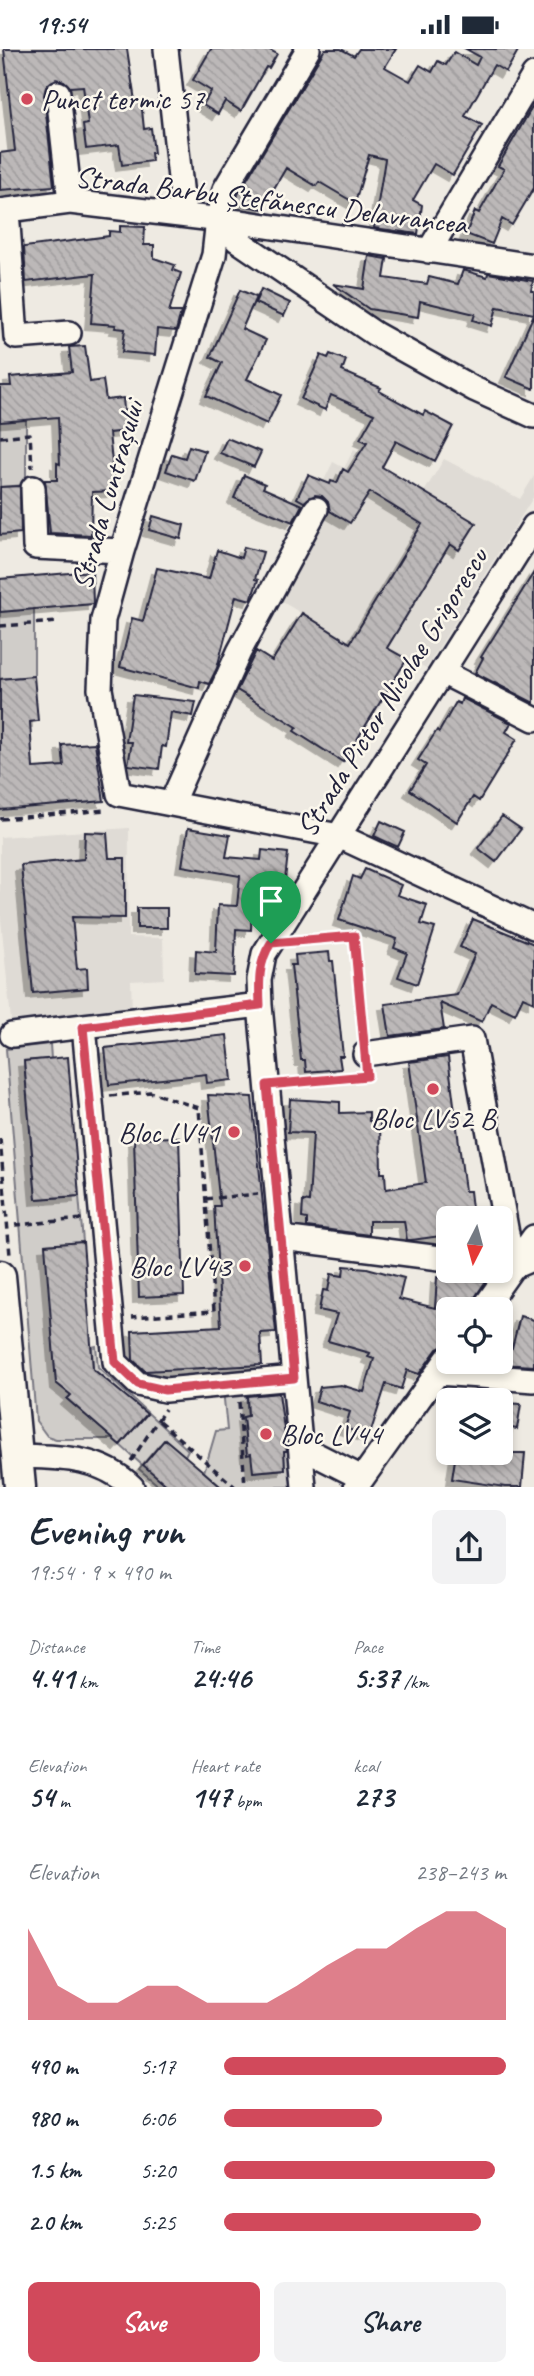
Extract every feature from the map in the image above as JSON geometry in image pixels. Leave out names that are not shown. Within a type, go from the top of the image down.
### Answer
[{"type":"main road","points":[[0,1276],[20,1487]]},
{"type":"street","points":[[166,49],[184,215]]},
{"type":"street","name":"Strada Luntrașului","points":[[119,795],[102,703],[100,657],[103,620],[197,303],[214,255],[225,189],[308,49]]},
{"type":"street","points":[[429,251],[534,75]]},
{"type":"street","points":[[58,93],[70,202]]},
{"type":"street","name":"Strada Barbu Ștefănescu Delavrancea","points":[[3,211],[70,202],[218,219],[534,266]]},
{"type":"street","points":[[3,211],[16,337],[69,333]]},
{"type":"street","points":[[218,219],[237,240],[375,334],[474,389],[534,416]]},
{"type":"street","points":[[33,488],[36,547],[122,551]]},
{"type":"street","points":[[171,804],[239,652],[316,509]]},
{"type":"street","name":"Strada Pictor Nicolae Grigorescu","points":[[304,1487],[260,1005],[259,980],[264,954],[534,526]]},
{"type":"street","points":[[442,673],[534,719]]},
{"type":"street","points":[[119,795],[339,836],[534,926]]},
{"type":"street","points":[[12,1035],[260,1005]]},
{"type":"street","points":[[83,1027],[115,1362],[138,1384],[165,1390],[294,1378]]},
{"type":"street","points":[[365,1055],[472,1039],[516,1267]]},
{"type":"street","points":[[492,1297],[516,1267],[534,1237]]},
{"type":"street","points":[[282,1238],[436,1257]]},
{"type":"street","points":[[516,1267],[534,1258]]},
{"type":"street","points":[[301,1447],[359,1483],[437,1374]]},
{"type":"street","points":[[498,1374],[534,1380]]},
{"type":"street","points":[[17,1456],[87,1461],[130,1476]]},
{"type":"path","points":[[0,436],[30,434],[33,488]]},
{"type":"path","points":[[0,626],[59,622]]},
{"type":"path","points":[[0,820],[107,810],[119,795]]},
{"type":"path","points":[[267,1085],[367,1076],[354,936],[271,943]]},
{"type":"path","points":[[91,1099],[150,1092],[199,1108],[214,1311],[111,1318]]},
{"type":"path","points":[[205,1199],[278,1193]]},
{"type":"path","points":[[15,1225],[102,1217]]},
{"type":"path","points":[[237,1383],[245,1487]]},
{"type":"path","points":[[130,1476],[165,1412],[165,1390]]},
{"type":"path","points":[[159,1421],[235,1487]]},
{"type":"shaded area","points":[[26,420],[26,485],[0,487],[0,422]]},
{"type":"shaded area","points":[[354,449],[424,492],[444,459],[520,499],[534,476],[534,496],[426,668],[380,644],[372,656],[276,598],[313,503],[333,462],[344,468]]},
{"type":"shaded area","points":[[34,609],[34,676],[0,679],[0,612]]},
{"type":"shaded area","points":[[129,828],[128,937],[163,938],[164,979],[131,981],[132,1012],[11,1020],[0,910],[0,837]]},
{"type":"shaded area","points":[[50,1044],[51,1059],[24,1061],[36,1199],[79,1196],[83,1242],[46,1245],[56,1383],[71,1395],[68,1400],[114,1439],[56,1439],[47,1436],[36,1421],[6,1049]]},
{"type":"shaded area","points":[[96,1346],[98,1367],[188,1450],[169,1487],[160,1487],[139,1469],[142,1465],[120,1445],[146,1414],[93,1369],[92,1347]]},
{"type":"shaded area","points":[[223,1389],[246,1394],[248,1416],[243,1417],[247,1454],[252,1454],[254,1472],[285,1469],[284,1451],[289,1451],[292,1487],[221,1487],[204,1472],[216,1431],[227,1430]]},
{"type":"building","points":[[4,49],[127,49],[135,101],[141,100],[144,129],[151,128],[154,153],[151,153],[152,161],[122,165],[119,145],[86,149],[83,125],[88,124],[83,86],[70,87],[64,81],[56,79],[46,87],[44,95],[54,186],[0,190],[0,153],[15,151]]},
{"type":"building","points":[[211,49],[268,49],[277,54],[269,68],[266,67],[241,111],[225,101],[218,114],[203,105],[211,91],[193,80]]},
{"type":"building","points":[[325,49],[341,49],[354,56],[359,49],[396,49],[385,67],[410,81],[420,65],[432,72],[438,61],[446,65],[454,52],[476,65],[480,57],[466,49],[519,49],[506,72],[494,65],[465,116],[482,125],[453,175],[434,164],[413,200],[422,205],[418,234],[374,228],[385,159],[369,155],[355,203],[319,182],[316,186],[286,168],[262,209],[236,204],[238,194]]},
{"type":"building","points":[[534,104],[534,188],[512,225],[502,219],[492,244],[466,234],[475,211],[479,213],[504,169],[498,166]]},
{"type":"building","points":[[120,226],[145,227],[144,245],[154,245],[154,258],[175,265],[173,270],[181,273],[169,312],[181,312],[176,331],[157,329],[155,355],[122,352],[125,329],[115,328],[116,325],[91,323],[95,274],[26,282],[24,247],[109,236],[109,231],[120,232]]},
{"type":"building","points":[[369,256],[387,259],[384,278],[427,284],[429,277],[458,284],[463,270],[487,277],[488,273],[533,281],[531,291],[534,291],[534,314],[497,307],[492,326],[473,320],[475,314],[420,301],[418,317],[369,309],[333,284],[364,289]]},
{"type":"building","points":[[261,289],[290,303],[284,316],[255,303]]},
{"type":"building","points":[[240,290],[256,297],[242,329],[266,340],[247,379],[281,395],[267,424],[206,396],[222,363],[210,357]]},
{"type":"building","points":[[534,314],[534,389],[506,377]]},
{"type":"building","points":[[85,346],[90,382],[103,380],[106,400],[123,398],[126,431],[109,433],[115,491],[92,492],[91,535],[50,533],[45,480],[57,480],[57,463],[60,464],[58,417],[0,422],[0,386],[11,386],[10,377],[72,372],[69,347]]},
{"type":"building","points":[[330,354],[346,360],[342,371],[381,388],[379,391],[423,415],[425,411],[453,426],[435,461],[396,441],[382,467],[476,523],[459,550],[450,544],[387,648],[407,659],[343,762],[294,731],[297,727],[237,690],[256,651],[272,661],[302,613],[350,643],[422,524],[370,492],[350,523],[330,511],[328,502],[322,496],[315,495],[304,502],[297,498],[308,475],[330,484],[331,481],[337,483],[343,469],[348,472],[367,442],[360,439],[374,414],[331,395],[325,410],[301,399],[321,355],[328,358]]},
{"type":"building","points":[[227,438],[261,452],[254,467],[220,453]]},
{"type":"building","points":[[189,446],[205,451],[195,481],[166,471],[172,454],[185,458]]},
{"type":"building","points":[[244,475],[265,484],[263,488],[302,505],[293,522],[234,498]]},
{"type":"building","points":[[20,486],[21,533],[0,535],[0,487]]},
{"type":"building","points":[[153,516],[184,525],[181,539],[149,530]]},
{"type":"building","points":[[244,547],[263,552],[255,579],[258,580],[251,600],[236,596],[217,668],[209,684],[200,681],[199,688],[120,667],[132,618],[143,621],[157,568],[209,579],[217,550],[241,558]]},
{"type":"building","points":[[92,571],[93,604],[0,612],[0,579]]},
{"type":"building","points":[[534,572],[534,703],[475,673],[483,658],[481,657]]},
{"type":"building","points":[[34,676],[38,721],[30,722],[33,768],[64,766],[62,745],[95,743],[104,801],[0,810],[0,679]]},
{"type":"building","points":[[133,695],[196,702],[193,716],[171,712],[166,747],[162,746],[159,769],[128,765],[132,742],[126,742]]},
{"type":"building","points":[[462,698],[511,723],[506,732],[517,739],[479,801],[473,797],[457,822],[410,790],[426,765],[418,760],[437,730],[439,732],[456,702],[460,704]]},
{"type":"building","points":[[502,816],[521,829],[496,862],[478,848]]},
{"type":"building","points":[[381,821],[405,832],[398,847],[374,836]]},
{"type":"building","points":[[188,828],[230,835],[226,857],[261,860],[262,850],[288,853],[285,880],[279,880],[277,895],[265,893],[264,900],[252,899],[251,930],[236,929],[234,976],[195,974],[196,950],[216,952],[218,905],[237,906],[240,876],[182,866]]},
{"type":"building","points":[[85,832],[107,833],[109,858],[125,858],[125,918],[72,917],[77,969],[87,968],[88,988],[33,993],[21,865],[84,859]]},
{"type":"building","points":[[365,869],[401,885],[397,895],[427,905],[421,924],[435,928],[417,984],[398,977],[407,953],[394,948],[397,939],[339,920],[353,876],[360,879]]},
{"type":"building","points":[[137,908],[167,908],[167,928],[137,928]]},
{"type":"building","points":[[473,919],[534,944],[534,1002],[523,997],[515,1014],[491,1002],[482,1022],[440,1003],[444,1029],[390,1036],[385,1004],[457,995],[475,954],[460,947]]},
{"type":"building","points":[[329,952],[330,961],[333,961],[343,1056],[339,1056],[341,1069],[306,1072],[305,1060],[301,1060],[291,965],[296,965],[295,955]]},
{"type":"building","points":[[227,1035],[232,1080],[207,1083],[206,1074],[109,1085],[105,1048]]},
{"type":"building","points":[[68,1057],[79,1196],[36,1199],[24,1061]]},
{"type":"building","points":[[448,1057],[465,1191],[470,1191],[472,1206],[436,1206],[436,1237],[412,1240],[407,1240],[404,1221],[369,1221],[369,1235],[307,1227],[307,1219],[302,1218],[303,1201],[309,1202],[313,1133],[288,1132],[290,1099],[340,1102],[340,1113],[369,1112],[369,1121],[380,1121],[381,1173],[385,1173],[386,1189],[426,1183],[409,1062]]},
{"type":"building","name":"Bloc LV43","points":[[208,1095],[252,1097],[276,1332],[260,1333],[262,1365],[145,1371],[133,1360],[132,1331],[221,1326],[214,1206],[220,1206]]},
{"type":"building","points":[[179,1137],[184,1295],[139,1297],[134,1138]]},
{"type":"building","points":[[83,1242],[93,1369],[147,1414],[120,1445],[67,1399],[71,1395],[56,1383],[45,1245]]},
{"type":"building","points":[[344,1266],[367,1268],[404,1278],[399,1299],[435,1308],[437,1283],[485,1283],[475,1297],[436,1297],[436,1350],[419,1374],[407,1370],[401,1389],[386,1384],[371,1431],[367,1430],[365,1435],[345,1428],[350,1412],[316,1401],[320,1387],[341,1385],[364,1392],[374,1359],[368,1357],[370,1353],[328,1341],[337,1314],[319,1310],[323,1290],[328,1291],[331,1274],[343,1276]]},
{"type":"building","points":[[520,1316],[534,1320],[534,1366],[513,1365],[513,1344]]},
{"type":"building","name":"Bloc LV44","points":[[279,1393],[287,1451],[284,1451],[285,1469],[253,1472],[251,1454],[247,1455],[243,1417],[248,1416],[247,1396]]},
{"type":"building","points":[[513,1404],[521,1404],[517,1429],[513,1428]]},
{"type":"building","points":[[165,1439],[221,1487],[169,1487],[143,1465]]},
{"type":"building","points":[[513,1453],[525,1453],[522,1487],[452,1479],[454,1465],[513,1465]]},
{"type":"place","name":"Punct termic 57","points":[[27,99]]},
{"type":"place","name":"Bloc LV52 B","points":[[433,1089]]},
{"type":"place","name":"Bloc LV41","points":[[234,1132]]},
{"type":"place","name":"Bloc LV43","points":[[245,1266]]},
{"type":"place","name":"Bloc LV44","points":[[266,1434]]},
{"type":"route","points":[[354,936],[367,1076],[267,1085],[294,1378],[165,1390],[138,1384],[115,1362],[83,1027],[260,1005],[259,980],[264,954],[271,943],[354,936]]}]
